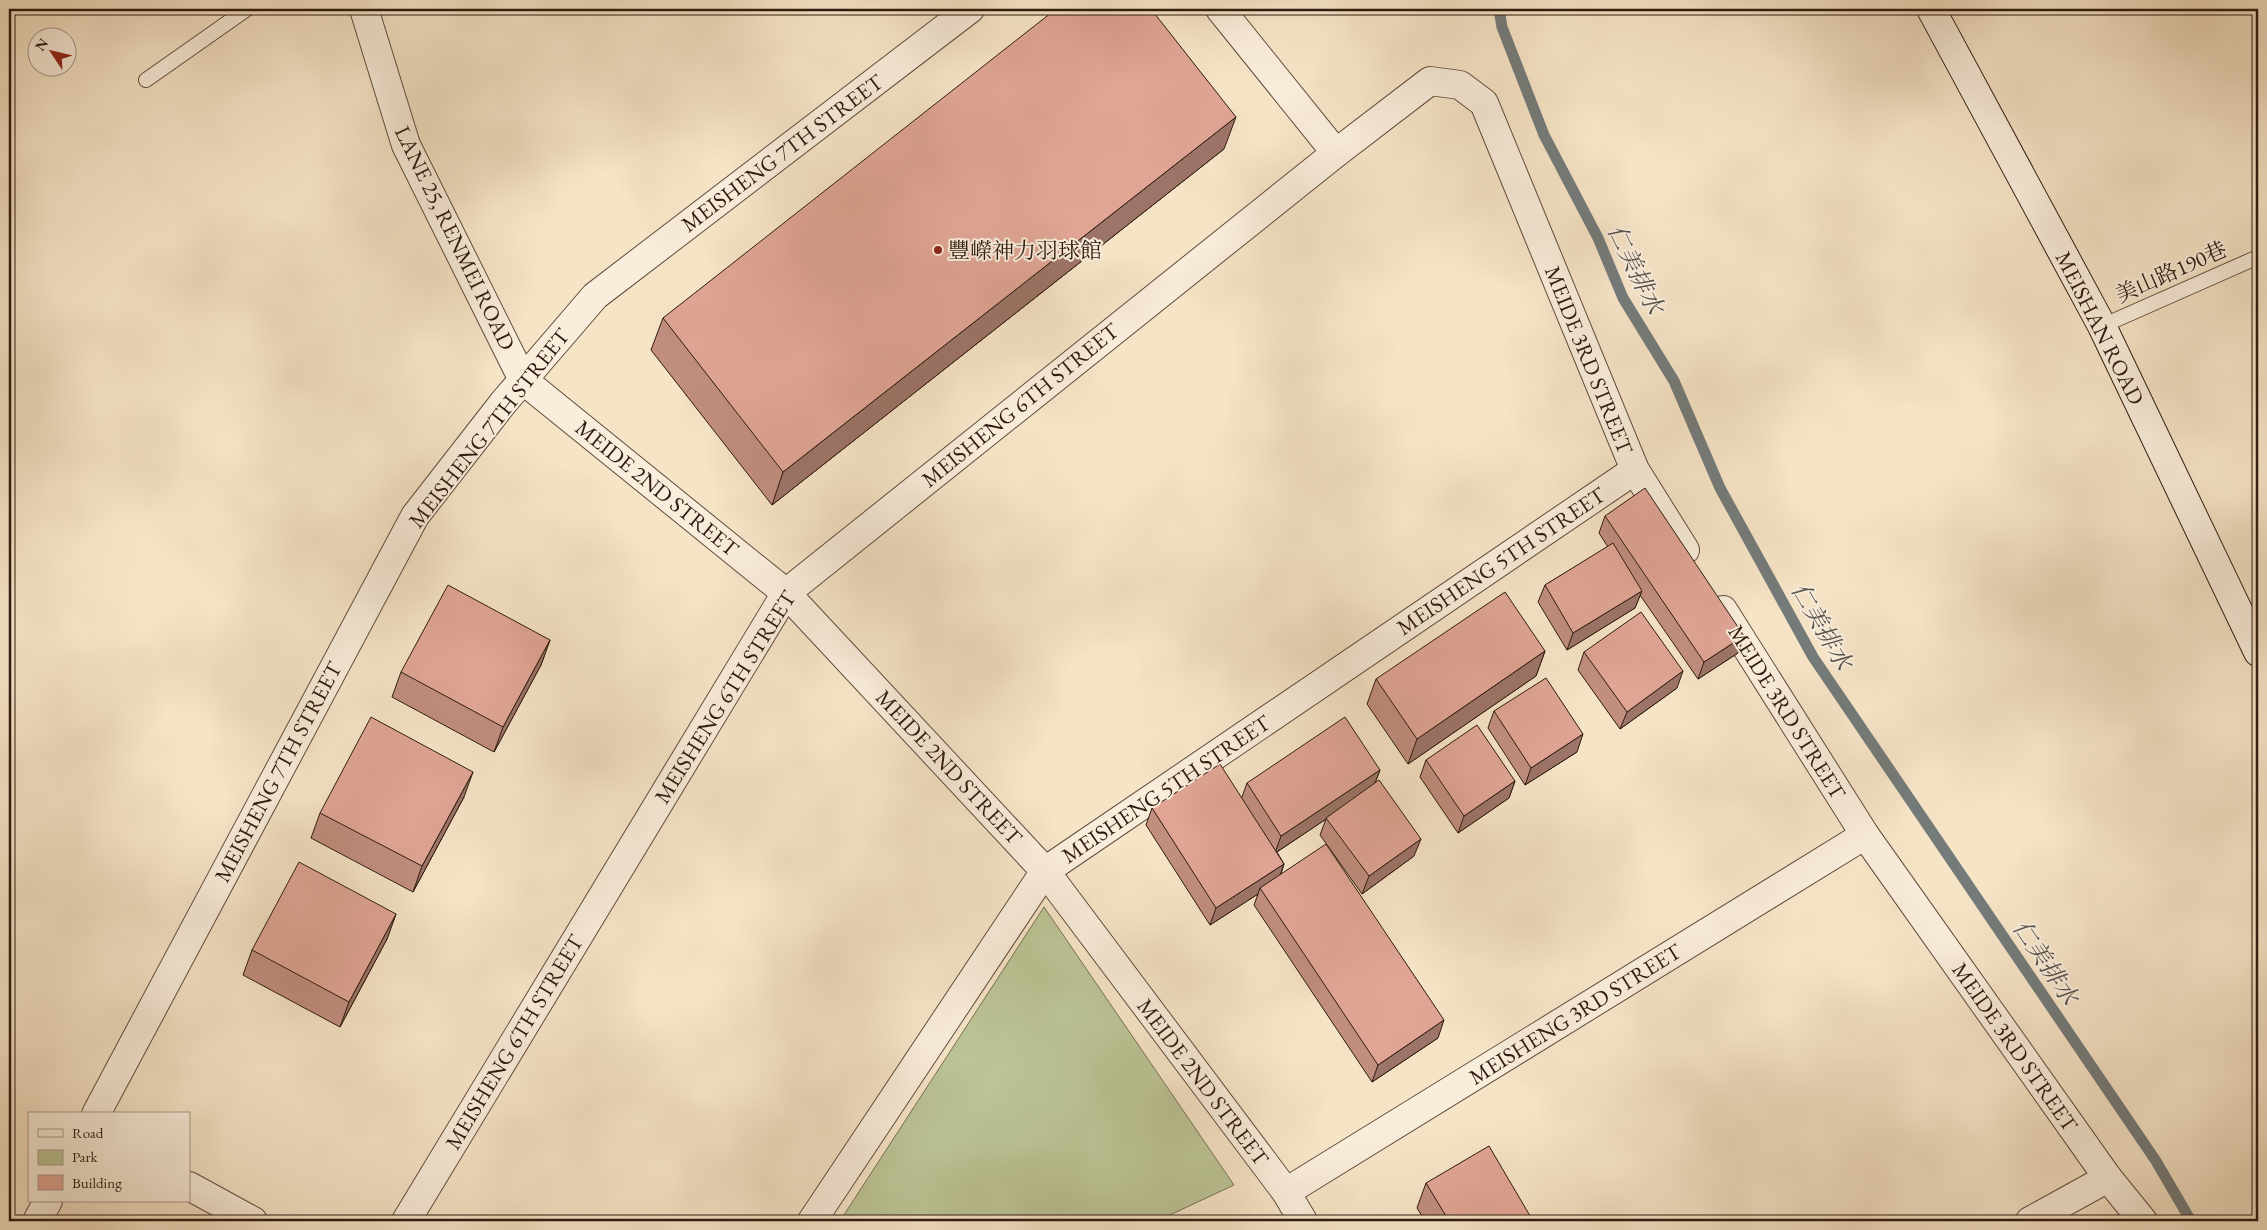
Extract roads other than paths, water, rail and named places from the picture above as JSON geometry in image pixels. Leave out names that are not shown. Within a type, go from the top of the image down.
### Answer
[{"type":"street","name":"LANE 25, RENMEI ROAD","points":[[364,9],[406,145],[524,380]]},
{"type":"street","name":"MEISHENG 7TH STREET","points":[[97,1112],[415,516],[503,403],[595,296],[970,9]]},
{"type":"street","points":[[1220,9],[1336,153]]},
{"type":"street","name":"MEISHAN ROAD","points":[[1931,9],[2102,326],[2258,652]]},
{"type":"street","name":"MEIDE 3RD STREET","points":[[1336,153],[1430,81],[1460,85],[1484,103],[1634,470],[1865,835],[2108,1178],[2143,1221]]},
{"type":"street","name":"MEISHENG 6TH STREET","points":[[406,1221],[786,592],[1336,153]]},
{"type":"street","name":"MEIDE 2ND STREET","points":[[524,380],[786,592],[1045,871],[1286,1192],[1303,1221]]},
{"type":"street","name":"MEISHENG 5TH STREET","points":[[812,1221],[1045,871],[1634,470]]},
{"type":"street","name":"MEISHENG 3RD STREET","points":[[1286,1192],[1865,835]]},
{"type":"street","points":[[2030,1221],[2108,1178]]},
{"type":"street","points":[[190,1187],[253,1221]]},
{"type":"street","points":[[37,1221],[47,1202]]},
{"type":"lane","points":[[146,80],[247,9]]},
{"type":"lane","name":"美山路190巷","points":[[2102,326],[2258,257]]},
{"type":"waterway","name":"仁美排水","points":[[1499,9],[1502,27],[1544,135],[1598,238],[1623,298],[1674,381],[1720,488],[1813,657],[2156,1161],[2191,1221]]},
{"type":"place","name":"豐嶸神力羽球館","points":[[938,250]]}]
